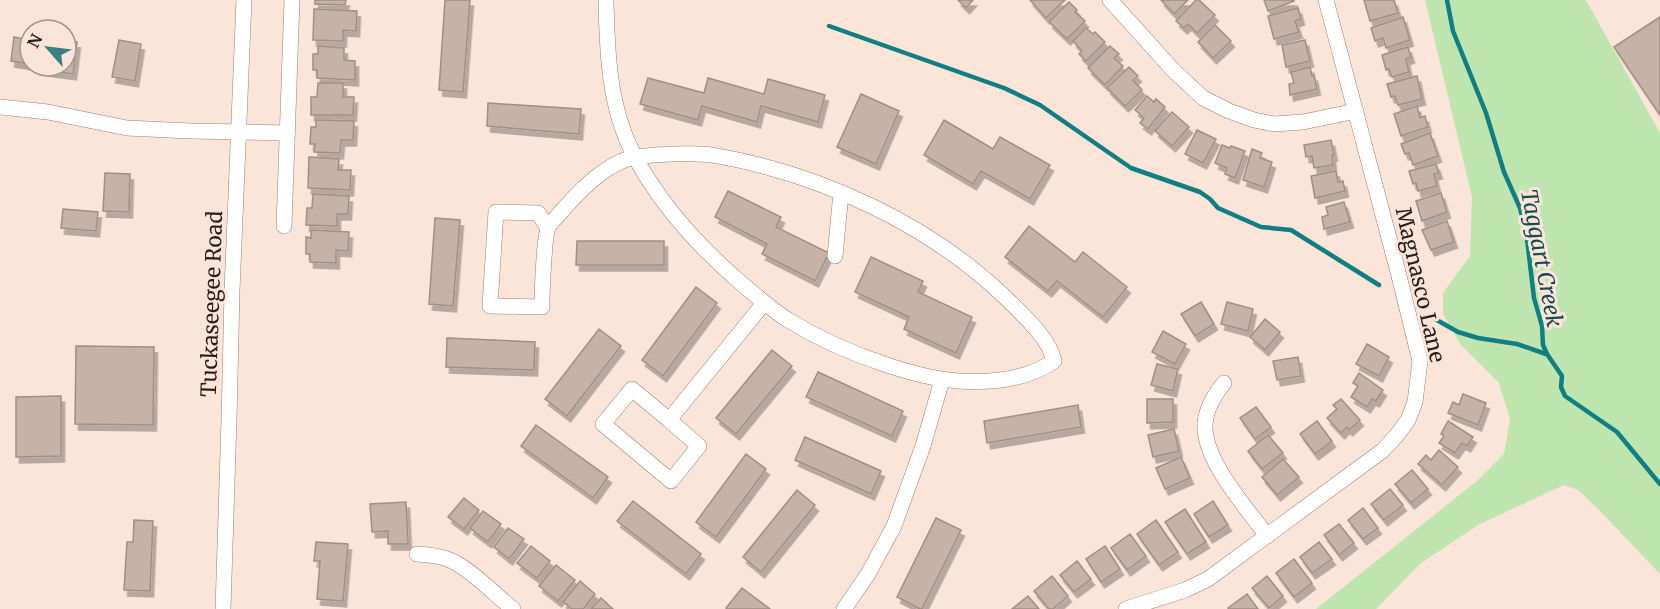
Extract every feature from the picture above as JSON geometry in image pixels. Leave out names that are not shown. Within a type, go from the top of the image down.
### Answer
[{"type":"street","name":"Tuckaseegee Road","points":[[223,609],[232,291],[244,0]]},
{"type":"street","points":[[284,226],[292,0]]},
{"type":"street","points":[[547,227],[538,213],[496,212],[490,306],[542,307],[547,227],[576,195],[616,164],[635,157],[716,155],[780,171],[860,201],[921,233],[962,260],[1024,315],[1052,350],[1053,361],[1041,370],[995,381],[942,380],[915,375],[837,346],[788,320],[764,303],[699,244],[672,212],[635,157],[626,140],[611,80],[607,52],[606,0]]},
{"type":"street","points":[[1110,0],[1173,70],[1203,98],[1229,111],[1254,120],[1274,123],[1303,122],[1356,111]]},
{"type":"street","name":"Magnasco Lane","points":[[1126,609],[1185,590],[1208,579],[1382,451],[1408,420],[1415,402],[1420,361],[1326,0]]},
{"type":"street","points":[[0,107],[48,112],[127,128],[287,133]]},
{"type":"street","points":[[835,256],[841,193]]},
{"type":"street","points":[[669,420],[764,303]]},
{"type":"street","points":[[844,609],[868,574],[894,526],[923,446],[942,380]]},
{"type":"street","points":[[1224,383],[1213,396],[1205,424],[1209,450],[1221,472],[1267,536]]},
{"type":"street","points":[[632,390],[669,420],[699,446],[671,481],[603,424],[632,390]]},
{"type":"street","points":[[417,554],[441,557],[455,562],[513,609]]},
{"type":"green space","points":[[1425,0],[1586,0],[1660,133],[1660,574],[1578,490],[1564,485],[1478,525],[1421,563],[1376,609],[1316,609],[1478,480],[1504,454],[1510,419],[1499,383],[1460,344],[1443,314],[1443,293],[1470,256],[1472,197]]},
{"type":"building","points":[[315,0],[346,0],[345,5],[315,4]]},
{"type":"building","points":[[445,0],[470,0],[463,92],[439,90]]},
{"type":"building","points":[[958,0],[973,0],[966,8]]},
{"type":"building","points":[[1030,0],[1065,0],[1046,18]]},
{"type":"building","points":[[1161,0],[1188,0],[1174,14]]},
{"type":"building","points":[[1196,0],[1199,0],[1215,15],[1197,33],[1188,24],[1184,28],[1176,21]]},
{"type":"building","points":[[1264,0],[1294,0],[1294,1],[1268,11]]},
{"type":"building","points":[[1364,0],[1394,0],[1398,13],[1370,21]]},
{"type":"building","points":[[1069,2],[1077,10],[1075,12],[1085,21],[1067,39],[1049,22]]},
{"type":"building","points":[[1298,8],[1301,19],[1295,21],[1299,32],[1274,39],[1268,16]]},
{"type":"building","points":[[314,9],[357,11],[356,31],[343,30],[343,41],[313,40]]},
{"type":"building","points":[[1403,17],[1410,40],[1386,48],[1383,38],[1375,41],[1371,28]]},
{"type":"building","points":[[1660,17],[1660,115],[1614,47]]},
{"type":"building","points":[[1215,25],[1231,41],[1213,58],[1198,42]]},
{"type":"building","points":[[1086,28],[1093,34],[1095,32],[1105,42],[1086,61],[1079,54],[1082,51],[1073,41]]},
{"type":"building","points":[[14,37],[18,38],[18,62],[11,61]]},
{"type":"building","points":[[119,40],[141,44],[135,81],[112,77]]},
{"type":"building","points":[[1305,40],[1310,61],[1286,67],[1282,45]]},
{"type":"building","points":[[318,46],[344,48],[344,60],[355,61],[355,80],[317,78],[317,70],[313,70],[313,54],[318,54]]},
{"type":"building","points":[[1110,46],[1119,54],[1114,58],[1123,66],[1105,85],[1088,68]]},
{"type":"building","points":[[1408,47],[1411,57],[1406,59],[1409,72],[1392,77],[1389,69],[1386,70],[1382,55]]},
{"type":"building","points":[[1129,67],[1138,76],[1133,80],[1142,90],[1125,106],[1107,88]]},
{"type":"building","points":[[1310,67],[1317,89],[1290,95],[1289,84],[1294,83],[1291,72]]},
{"type":"building","points":[[1417,76],[1422,99],[1398,105],[1395,96],[1391,97],[1387,84]]},
{"type":"building","points":[[648,78],[704,93],[708,78],[764,94],[768,79],[825,95],[818,122],[761,106],[757,122],[702,106],[698,120],[640,104]]},
{"type":"building","points":[[318,83],[343,83],[343,97],[354,97],[353,115],[311,115],[311,97],[317,97]]},
{"type":"building","points":[[861,94],[899,111],[876,164],[837,147]]},
{"type":"building","points":[[1147,96],[1154,102],[1156,99],[1165,107],[1148,129],[1140,123],[1144,118],[1135,110]]},
{"type":"building","points":[[488,103],[581,109],[579,134],[487,126]]},
{"type":"building","points":[[1417,106],[1420,118],[1425,116],[1428,127],[1401,136],[1394,114]]},
{"type":"building","points":[[1172,112],[1189,127],[1172,146],[1155,131]]},
{"type":"building","points":[[316,120],[354,121],[353,140],[341,140],[340,153],[314,152],[315,144],[310,144],[311,127],[316,127]]},
{"type":"building","points":[[944,120],[993,149],[1000,137],[1050,165],[1030,199],[981,171],[973,184],[924,155]]},
{"type":"building","points":[[1197,130],[1216,139],[1203,163],[1185,154]]},
{"type":"building","points":[[1430,133],[1438,156],[1413,165],[1409,153],[1405,154],[1401,144]]},
{"type":"building","points":[[1331,140],[1333,165],[1314,168],[1312,156],[1306,157],[1304,145]]},
{"type":"building","points":[[1222,145],[1245,151],[1235,178],[1225,174],[1227,168],[1215,163]]},
{"type":"building","points":[[1252,149],[1262,153],[1260,158],[1272,162],[1264,187],[1243,180]]},
{"type":"building","points":[[309,157],[339,159],[338,170],[351,170],[350,190],[308,188]]},
{"type":"building","points":[[1436,164],[1439,173],[1434,174],[1437,186],[1418,191],[1409,171]]},
{"type":"building","points":[[1336,171],[1338,182],[1343,181],[1345,191],[1315,198],[1311,176]]},
{"type":"building","points":[[105,173],[130,174],[129,212],[103,211]]},
{"type":"building","points":[[728,191],[781,217],[776,227],[829,253],[815,281],[762,254],[767,244],[715,217]]},
{"type":"building","points":[[1441,193],[1447,212],[1422,221],[1416,201]]},
{"type":"building","points":[[313,194],[349,196],[348,214],[337,214],[337,226],[306,225],[307,208],[312,208]]},
{"type":"building","points":[[1344,202],[1350,222],[1324,229],[1322,217],[1328,215],[1326,207]]},
{"type":"building","points":[[63,209],[98,212],[96,231],[61,228]]},
{"type":"building","points":[[435,218],[460,220],[453,306],[429,304]]},
{"type":"building","points":[[1447,221],[1454,242],[1431,250],[1422,230]]},
{"type":"building","points":[[1029,226],[1075,262],[1083,252],[1127,287],[1103,317],[1057,281],[1048,291],[1005,257]]},
{"type":"building","points":[[311,230],[349,232],[348,251],[336,250],[336,263],[310,262],[310,254],[306,254],[306,237],[311,238]]},
{"type":"building","points":[[577,241],[664,241],[664,265],[576,265]]},
{"type":"building","points":[[871,257],[923,281],[918,292],[972,317],[956,353],[904,329],[909,317],[855,292]]},
{"type":"building","points":[[696,287],[717,303],[663,376],[642,360]]},
{"type":"building","points":[[1201,302],[1214,324],[1195,336],[1181,314]]},
{"type":"building","points":[[1227,302],[1253,309],[1248,331],[1221,324]]},
{"type":"building","points":[[1265,319],[1280,332],[1265,350],[1250,337]]},
{"type":"building","points":[[599,329],[621,346],[567,416],[545,399]]},
{"type":"building","points":[[1163,331],[1186,344],[1175,364],[1152,352]]},
{"type":"building","points":[[447,338],[535,342],[534,370],[446,367]]},
{"type":"building","points":[[1367,344],[1389,357],[1379,376],[1356,364]]},
{"type":"building","points":[[76,346],[154,347],[153,425],[75,424]]},
{"type":"building","points":[[772,350],[792,366],[736,434],[716,418]]},
{"type":"building","points":[[1298,357],[1301,376],[1277,380],[1273,361]]},
{"type":"building","points":[[1157,364],[1178,369],[1173,391],[1151,385]]},
{"type":"building","points":[[818,372],[903,411],[892,436],[806,397]]},
{"type":"building","points":[[1359,373],[1383,390],[1376,401],[1372,399],[1367,407],[1351,397],[1358,386],[1353,383]]},
{"type":"building","points":[[1463,394],[1486,403],[1478,425],[1448,413],[1453,402],[1459,405]]},
{"type":"building","points":[[61,396],[61,456],[16,457],[16,397]]},
{"type":"building","points":[[1147,399],[1173,399],[1173,422],[1147,423]]},
{"type":"building","points":[[1341,399],[1360,420],[1349,430],[1347,427],[1341,433],[1327,418],[1337,409],[1333,405]]},
{"type":"building","points":[[1078,405],[1081,427],[987,443],[984,421]]},
{"type":"building","points":[[1256,407],[1271,427],[1255,439],[1240,418]]},
{"type":"building","points":[[1317,421],[1332,441],[1315,454],[1300,434]]},
{"type":"building","points":[[1448,421],[1473,437],[1467,446],[1462,443],[1455,453],[1439,443],[1444,436],[1441,434]]},
{"type":"building","points":[[536,425],[608,477],[593,498],[521,446]]},
{"type":"building","points":[[1174,429],[1179,451],[1153,457],[1148,435]]},
{"type":"building","points":[[1268,435],[1283,453],[1262,469],[1248,451]]},
{"type":"building","points":[[805,437],[881,471],[871,494],[795,460]]},
{"type":"building","points":[[1439,450],[1458,467],[1442,485],[1418,464],[1426,455],[1431,460]]},
{"type":"building","points":[[746,454],[766,469],[716,537],[696,522]]},
{"type":"building","points":[[1181,457],[1190,478],[1165,489],[1156,468]]},
{"type":"building","points":[[1283,459],[1299,477],[1277,495],[1262,477]]},
{"type":"building","points":[[1412,470],[1428,489],[1411,503],[1395,484]]},
{"type":"building","points":[[1390,489],[1403,505],[1384,520],[1371,504]]},
{"type":"building","points":[[797,490],[815,505],[761,572],[743,557]]},
{"type":"building","points":[[464,498],[479,510],[464,529],[448,517]]},
{"type":"building","points":[[633,501],[701,554],[686,574],[617,521]]},
{"type":"building","points":[[1213,501],[1228,525],[1209,537],[1194,514]]},
{"type":"building","points":[[406,502],[408,544],[388,544],[388,531],[372,532],[370,504]]},
{"type":"building","points":[[1363,508],[1378,528],[1363,539],[1348,520]]},
{"type":"building","points":[[1185,509],[1206,542],[1187,554],[1165,522]]},
{"type":"building","points":[[483,511],[501,524],[488,542],[470,528]]},
{"type":"building","points":[[936,518],[961,530],[920,609],[897,597]]},
{"type":"building","points":[[134,520],[153,521],[150,591],[124,590],[127,542],[133,542]]},
{"type":"building","points":[[1156,520],[1178,552],[1159,565],[1137,534]]},
{"type":"building","points":[[1339,524],[1354,543],[1339,555],[1324,535]]},
{"type":"building","points":[[508,528],[524,539],[509,559],[494,547]]},
{"type":"building","points":[[1130,534],[1146,556],[1127,570],[1111,548]]},
{"type":"building","points":[[316,542],[348,544],[343,601],[317,599],[320,561],[314,561]]},
{"type":"building","points":[[1319,542],[1332,559],[1312,573],[1300,557]]},
{"type":"building","points":[[531,546],[550,561],[537,578],[517,563]]},
{"type":"building","points":[[1105,546],[1120,569],[1101,582],[1086,559]]},
{"type":"building","points":[[1294,559],[1312,583],[1294,597],[1276,573]]},
{"type":"building","points":[[1077,561],[1091,579],[1074,592],[1060,575]]},
{"type":"building","points":[[556,565],[575,580],[558,601],[539,586]]},
{"type":"building","points":[[1052,576],[1068,596],[1053,609],[1049,609],[1034,591]]},
{"type":"building","points":[[1267,576],[1283,596],[1269,608],[1252,588]]},
{"type":"building","points":[[580,581],[595,594],[583,609],[572,609],[563,602]]},
{"type":"building","points":[[742,588],[770,609],[727,609]]},
{"type":"building","points":[[1247,594],[1258,609],[1228,608]]},
{"type":"building","points":[[1028,596],[1039,609],[1012,609]]},
{"type":"building","points":[[601,598],[613,609],[591,609]]},
{"type":"waterway","name":"Taggart Creek","points":[[1447,0],[1453,31],[1486,113],[1504,172],[1520,208],[1527,239],[1534,298],[1542,326],[1543,345],[1562,376],[1561,387],[1565,396],[1617,432],[1660,484]]},
{"type":"waterway","points":[[829,26],[1004,88],[1040,105],[1131,168],[1200,192],[1218,208],[1261,227],[1291,230],[1379,285]]},
{"type":"waterway","points":[[1435,319],[1458,332],[1478,338],[1517,344],[1546,354]]}]
